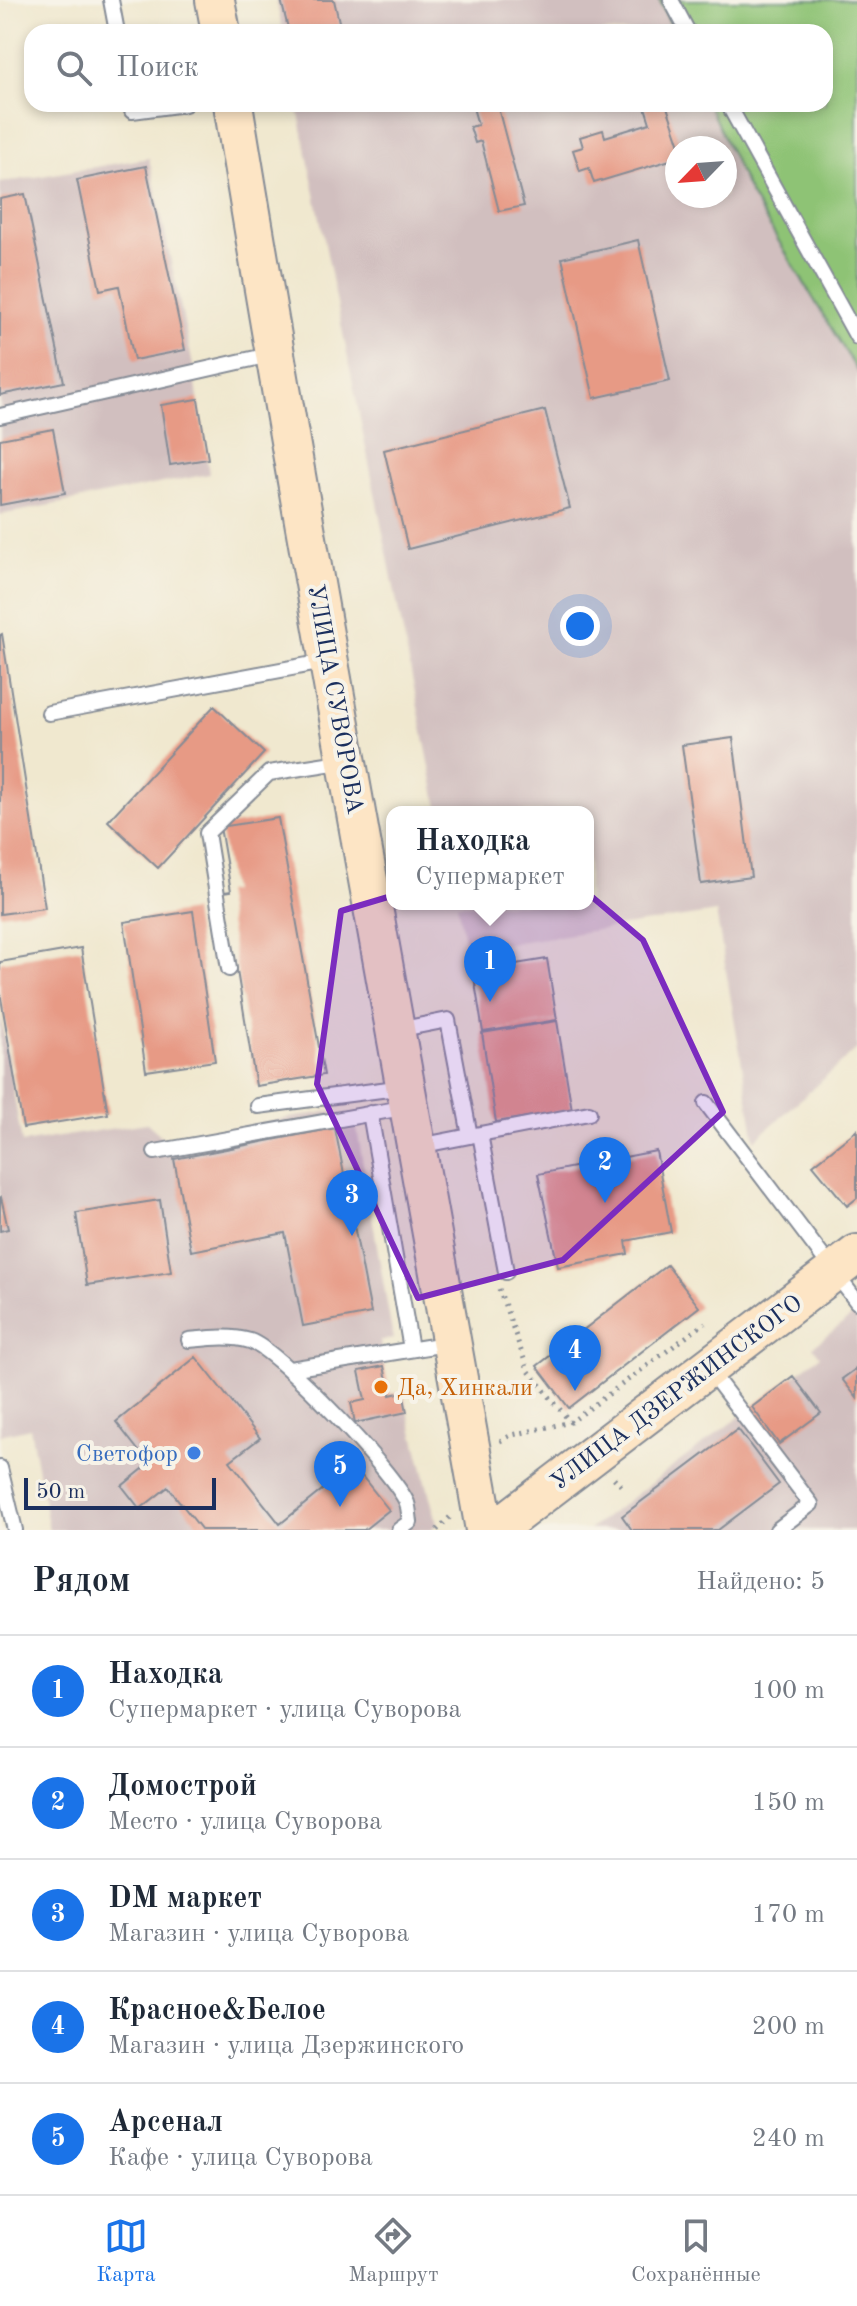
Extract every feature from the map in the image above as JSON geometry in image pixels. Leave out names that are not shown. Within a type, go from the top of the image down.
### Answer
[{"type":"street","points":[[215,0],[220,24]]},
{"type":"street","name":"УЛИЦА СУВОРОВА","points":[[234,112],[274,354],[410,1096],[485,1530]]},
{"type":"street","name":"УЛИЦА ДЗЕРЖИНСКОГО","points":[[495,1530],[846,1263]]},
{"type":"lane","points":[[111,0],[116,24]]},
{"type":"lane","points":[[671,0],[684,24]]},
{"type":"lane","points":[[732,112],[857,337]]},
{"type":"lane","points":[[0,416],[274,354]]},
{"type":"lane","points":[[49,713],[329,661]]},
{"type":"lane","points":[[229,969],[207,833],[269,773],[347,761]]},
{"type":"lane","points":[[397,1030],[448,1020],[475,1135],[502,1276]]},
{"type":"lane","points":[[258,1106],[410,1096]]},
{"type":"lane","points":[[155,1152],[370,1113],[410,1096]]},
{"type":"lane","points":[[706,1103],[846,1263],[857,1302]]},
{"type":"lane","points":[[370,1113],[411,1349]]},
{"type":"lane","points":[[418,1146],[589,1113]]},
{"type":"lane","points":[[189,1340],[217,1337],[249,1341],[275,1353],[358,1441],[407,1503],[410,1522],[399,1530]]},
{"type":"lane","points":[[290,1369],[453,1343]]},
{"type":"lane","points":[[708,1368],[811,1504],[777,1530]]},
{"type":"lane","points":[[0,1468],[15,1530]]},
{"type":"path","points":[[502,1276],[528,1370],[571,1422]]},
{"type":"path","points":[[472,1456],[512,1435],[571,1422],[705,1323]]},
{"type":"path","points":[[437,1530],[442,1525],[445,1530]]},
{"type":"highlighted area","points":[[539,852],[643,940],[723,1112],[563,1260],[418,1298],[317,1084],[341,911]]},
{"type":"shaded area","points":[[276,0],[659,0],[670,24],[281,24]]},
{"type":"shaded area","points":[[299,112],[712,112],[723,136],[665,136],[665,208],[737,208],[737,166],[749,192],[857,371],[857,1049],[755,1140],[716,912],[466,950],[458,910],[594,910],[594,806],[438,806]]},
{"type":"shaded area","points":[[149,158],[194,370],[209,474],[0,515],[0,183]]},
{"type":"shaded area","points":[[0,1013],[22,1143],[147,1123],[166,1140],[336,1110],[340,1131],[357,1129],[393,1339],[380,1341],[384,1366],[390,1394],[403,1392],[437,1524],[430,1530],[49,1530],[30,1428],[0,1435]]},
{"type":"shaded area","points":[[857,1313],[857,1530],[589,1530],[820,1356],[813,1346]]},
{"type":"green space","points":[[659,0],[857,0],[857,371],[749,192],[737,166],[737,136],[723,136],[712,112],[833,112],[833,24],[670,24]]},
{"type":"building","points":[[281,0],[334,0],[340,24],[287,24]]},
{"type":"building","points":[[474,112],[499,112],[524,206],[499,211],[481,141],[475,143],[470,127],[478,125]]},
{"type":"building","points":[[647,112],[669,112],[677,136],[665,136],[665,162],[594,183],[589,168],[580,171],[573,150],[583,147],[580,137],[603,130],[605,137],[650,123]]},
{"type":"building","points":[[146,166],[185,350],[134,360],[119,286],[100,290],[77,180]]},
{"type":"building","points":[[25,194],[64,382],[0,395],[0,199]]},
{"type":"building","points":[[638,240],[670,381],[594,398],[562,258]]},
{"type":"building","points":[[198,399],[208,459],[170,465],[161,405]]},
{"type":"building","points":[[545,410],[570,508],[408,549],[384,450]]},
{"type":"building","points":[[53,429],[65,493],[0,505],[0,439]]},
{"type":"building","points":[[0,635],[45,908],[0,914]]},
{"type":"building","points":[[214,706],[264,753],[158,868],[108,821]]},
{"type":"building","points":[[733,738],[751,877],[701,884],[682,745]]},
{"type":"building","points":[[278,818],[324,1075],[256,1086],[224,892],[231,891],[220,827]]},
{"type":"building","points":[[193,911],[215,1061],[146,1071],[124,922]]},
{"type":"building","points":[[81,948],[108,1114],[23,1128],[0,992],[0,962]]},
{"type":"building","points":[[547,959],[557,1020],[483,1032],[473,971]]},
{"type":"building","points":[[557,1021],[572,1110],[496,1122],[482,1033]]},
{"type":"building","points":[[335,1128],[371,1313],[303,1326],[285,1233],[191,1251],[174,1159]]},
{"type":"building","points":[[857,1130],[857,1198],[847,1206],[813,1165]]},
{"type":"building","points":[[656,1151],[671,1232],[626,1241],[628,1254],[558,1267],[538,1174]]},
{"type":"building","points":[[0,1198],[8,1229],[0,1231]]},
{"type":"building","points":[[160,1200],[171,1272],[87,1285],[76,1213]]},
{"type":"building","points":[[667,1265],[699,1307],[569,1408],[537,1366]]},
{"type":"building","points":[[196,1357],[260,1438],[230,1461],[280,1524],[353,1465],[389,1510],[364,1530],[202,1530],[168,1487],[140,1509],[122,1486],[149,1464],[116,1422]]},
{"type":"building","points":[[384,1366],[390,1395],[403,1392],[407,1412],[355,1423],[351,1403],[365,1400],[359,1371]]},
{"type":"building","points":[[857,1368],[857,1398],[842,1379]]},
{"type":"building","points":[[793,1376],[821,1413],[779,1444],[752,1407]]},
{"type":"building","points":[[738,1429],[779,1484],[718,1530],[632,1530],[622,1516]]},
{"type":"place","name":"Находка","points":[[490,1002]]},
{"type":"place","name":"Домострой","points":[[605,1203]]},
{"type":"place","name":"DM маркет","points":[[352,1236]]},
{"type":"place","name":"Да, Хинкали","points":[[381,1387]]},
{"type":"place","name":"Красное&Белое","points":[[575,1391]]},
{"type":"place","name":"Светофор","points":[[194,1453]]},
{"type":"place","name":"Арсенал","points":[[340,1507]]}]
